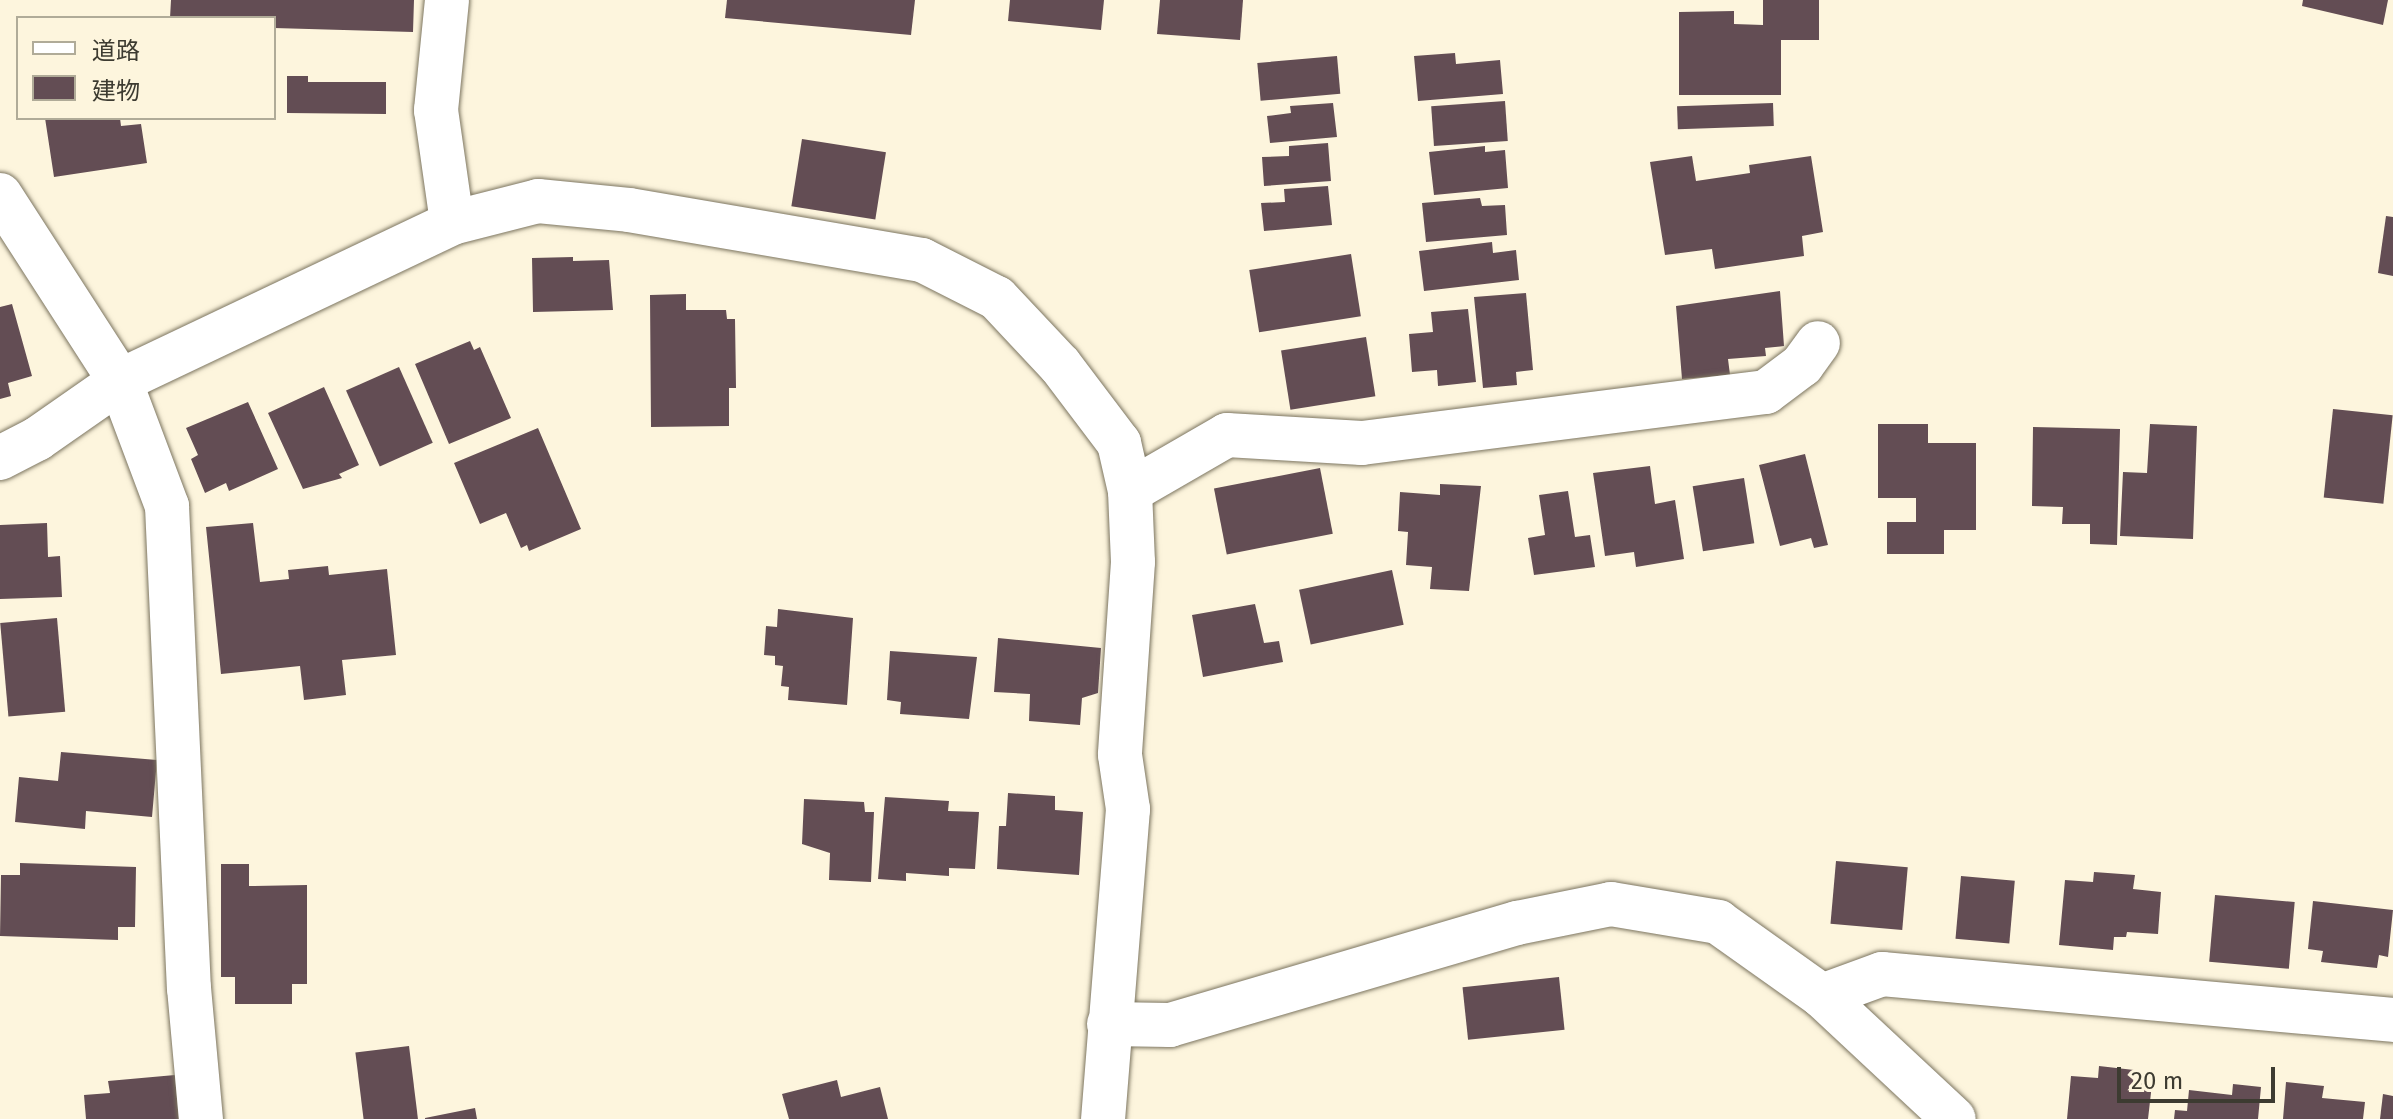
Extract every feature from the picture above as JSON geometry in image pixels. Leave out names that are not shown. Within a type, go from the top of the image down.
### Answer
[{"type":"street","points":[[447,0],[436,110],[452,223]]},
{"type":"street","points":[[0,195],[120,381],[167,506],[189,988],[201,1119]]},
{"type":"street","points":[[0,458],[37,439],[120,381],[452,223],[538,201],[629,210],[922,260],[997,298],[1060,365],[1119,443],[1130,491],[1133,562],[1120,755],[1128,809],[1103,1119]]},
{"type":"street","points":[[1130,491],[1227,435],[1362,443],[1766,392],[1802,365],[1818,343]]},
{"type":"street","points":[[1109,1024],[1170,1025],[1517,923],[1611,904],[1718,922],[1822,996],[1954,1119]]},
{"type":"street","points":[[1822,996],[1882,974],[2393,1020]]},
{"type":"building","points":[[171,0],[414,0],[413,32],[276,28],[276,16],[170,16]]},
{"type":"building","points":[[727,0],[915,0],[911,35],[725,18]]},
{"type":"building","points":[[1010,0],[1104,0],[1101,30],[1008,21]]},
{"type":"building","points":[[1160,0],[1243,0],[1240,40],[1157,34]]},
{"type":"building","points":[[1763,0],[1819,0],[1819,40],[1781,40],[1781,95],[1679,95],[1679,12],[1734,11],[1734,24],[1763,25]]},
{"type":"building","points":[[2303,0],[2388,0],[2383,25],[2302,6]]},
{"type":"building","points":[[1455,53],[1456,64],[1500,60],[1503,94],[1418,101],[1414,56]]},
{"type":"building","points":[[1337,56],[1340,94],[1261,101],[1257,63]]},
{"type":"building","points":[[287,76],[308,76],[308,82],[386,82],[386,114],[287,113]]},
{"type":"building","points":[[1505,101],[1508,141],[1434,146],[1431,106]]},
{"type":"building","points":[[1333,103],[1337,137],[1270,143],[1267,116],[1291,113],[1290,106]]},
{"type":"building","points":[[1773,103],[1774,126],[1678,129],[1677,106]]},
{"type":"building","points":[[45,120],[120,120],[121,126],[141,124],[147,163],[54,177]]},
{"type":"building","points":[[802,139],[886,152],[875,219],[791,206]]},
{"type":"building","points":[[1328,143],[1331,181],[1264,186],[1262,157],[1289,156],[1289,146]]},
{"type":"building","points":[[1485,146],[1485,152],[1505,150],[1508,188],[1434,195],[1429,152]]},
{"type":"building","points":[[1692,156],[1696,181],[1750,173],[1749,165],[1811,156],[1823,232],[1802,236],[1804,256],[1715,269],[1712,249],[1665,255],[1650,162]]},
{"type":"building","points":[[1328,186],[1332,225],[1264,231],[1261,203],[1285,202],[1284,189]]},
{"type":"building","points":[[1480,198],[1482,206],[1505,205],[1507,235],[1426,242],[1422,203]]},
{"type":"building","points":[[2386,216],[2393,217],[2393,276],[2378,273]]},
{"type":"building","points":[[1492,242],[1493,253],[1516,250],[1519,280],[1424,291],[1419,251]]},
{"type":"building","points":[[1351,254],[1361,316],[1259,332],[1249,270]]},
{"type":"building","points":[[573,257],[573,261],[609,260],[613,310],[533,312],[532,258]]},
{"type":"building","points":[[1780,291],[1784,346],[1765,348],[1766,356],[1728,359],[1730,375],[1682,379],[1676,306]]},
{"type":"building","points":[[1526,293],[1533,370],[1516,372],[1517,385],[1483,388],[1474,297]]},
{"type":"building","points":[[686,294],[686,310],[726,310],[727,319],[735,319],[736,388],[729,388],[729,426],[651,427],[650,295]]},
{"type":"building","points":[[12,304],[32,376],[8,383],[11,396],[0,399],[0,307]]},
{"type":"building","points":[[1468,309],[1476,382],[1438,386],[1437,370],[1412,372],[1409,334],[1433,332],[1431,312]]},
{"type":"building","points":[[1366,337],[1375,396],[1290,410],[1281,350]]},
{"type":"building","points":[[470,341],[474,350],[480,347],[511,418],[449,444],[415,364]]},
{"type":"building","points":[[399,367],[433,443],[380,466],[346,391]]},
{"type":"building","points":[[324,387],[359,465],[339,474],[342,478],[303,489],[268,413]]},
{"type":"building","points":[[248,402],[278,469],[229,491],[226,483],[205,493],[191,459],[198,455],[186,428]]},
{"type":"building","points":[[2333,409],[2393,415],[2383,504],[2324,498]]},
{"type":"building","points":[[1878,424],[1928,424],[1928,443],[1976,443],[1976,530],[1944,530],[1944,554],[1887,554],[1887,522],[1916,522],[1916,498],[1878,498]]},
{"type":"building","points":[[2150,424],[2197,426],[2193,539],[2120,536],[2123,472],[2147,473]]},
{"type":"building","points":[[2033,427],[2120,429],[2117,545],[2090,544],[2090,524],[2062,524],[2063,507],[2032,506]]},
{"type":"building","points":[[538,428],[581,529],[529,551],[527,545],[521,548],[506,513],[480,524],[454,463]]},
{"type":"building","points":[[1805,454],[1828,545],[1814,548],[1811,538],[1780,546],[1759,465]]},
{"type":"building","points":[[1650,466],[1655,504],[1675,500],[1684,559],[1636,567],[1634,552],[1605,556],[1593,473]]},
{"type":"building","points":[[1320,468],[1333,534],[1227,554],[1214,489]]},
{"type":"building","points":[[1744,478],[1754,543],[1703,551],[1693,486]]},
{"type":"building","points":[[1440,484],[1481,486],[1469,591],[1430,589],[1432,567],[1406,565],[1408,532],[1398,531],[1400,492],[1440,495]]},
{"type":"building","points":[[1568,491],[1575,537],[1590,535],[1595,567],[1534,575],[1528,538],[1545,535],[1539,495]]},
{"type":"building","points":[[47,523],[48,557],[60,556],[62,597],[0,599],[0,525]]},
{"type":"building","points":[[253,523],[260,582],[289,579],[288,570],[328,566],[329,575],[387,569],[396,655],[342,660],[346,695],[304,700],[300,666],[221,674],[206,527]]},
{"type":"building","points":[[1392,570],[1404,625],[1311,645],[1299,590]]},
{"type":"building","points":[[1255,604],[1264,643],[1279,641],[1283,662],[1203,677],[1192,615]]},
{"type":"building","points":[[778,609],[853,618],[847,705],[788,700],[789,687],[781,686],[783,666],[775,665],[775,656],[764,655],[766,626],[777,627]]},
{"type":"building","points":[[57,618],[65,712],[8,717],[0,623]]},
{"type":"building","points":[[998,638],[1101,648],[1098,693],[1082,698],[1080,725],[1029,721],[1030,694],[994,692]]},
{"type":"building","points":[[890,651],[977,657],[969,719],[900,714],[901,702],[887,700]]},
{"type":"building","points":[[61,752],[157,760],[152,817],[86,811],[85,829],[15,822],[19,777],[58,781]]},
{"type":"building","points":[[1008,793],[1055,796],[1055,810],[1083,812],[1079,875],[997,869],[999,826],[1006,826]]},
{"type":"building","points":[[885,797],[949,801],[948,811],[979,812],[975,869],[949,868],[949,876],[906,873],[906,881],[878,879]]},
{"type":"building","points":[[804,799],[864,802],[865,812],[874,812],[871,882],[829,880],[830,853],[802,844]]},
{"type":"building","points":[[1836,861],[1908,867],[1902,930],[1831,924]]},
{"type":"building","points":[[20,863],[136,867],[135,927],[118,927],[118,940],[0,936],[1,875],[20,875]]},
{"type":"building","points":[[221,864],[249,864],[249,886],[307,885],[307,984],[292,984],[292,1004],[235,1004],[235,977],[221,977]]},
{"type":"building","points":[[2094,872],[2135,875],[2133,889],[2161,892],[2158,934],[2127,932],[2126,937],[2114,937],[2113,950],[2059,945],[2065,880],[2093,882]]},
{"type":"building","points":[[1961,876],[2015,881],[2009,943],[1956,939]]},
{"type":"building","points":[[2215,895],[2295,902],[2289,969],[2209,962]]},
{"type":"building","points":[[2313,901],[2393,910],[2388,957],[2379,955],[2377,968],[2321,962],[2323,951],[2308,949]]},
{"type":"building","points":[[1559,977],[1565,1030],[1468,1040],[1463,987]]},
{"type":"building","points":[[409,1046],[418,1119],[364,1119],[355,1053]]},
{"type":"building","points":[[2099,1066],[2134,1070],[2133,1083],[2152,1084],[2148,1119],[2067,1119],[2071,1076],[2098,1078]]},
{"type":"building","points":[[175,1075],[179,1119],[86,1119],[84,1095],[110,1093],[108,1081]]},
{"type":"building","points":[[837,1080],[841,1097],[880,1087],[888,1119],[789,1119],[782,1094]]},
{"type":"building","points":[[2286,1082],[2324,1086],[2322,1098],[2365,1102],[2363,1119],[2283,1119]]},
{"type":"building","points":[[2233,1084],[2261,1087],[2258,1119],[2174,1119],[2175,1110],[2187,1111],[2189,1090],[2232,1095]]},
{"type":"building","points":[[2383,1094],[2393,1096],[2393,1119],[2380,1119]]},
{"type":"building","points":[[475,1108],[477,1119],[425,1119],[425,1118]]}]
